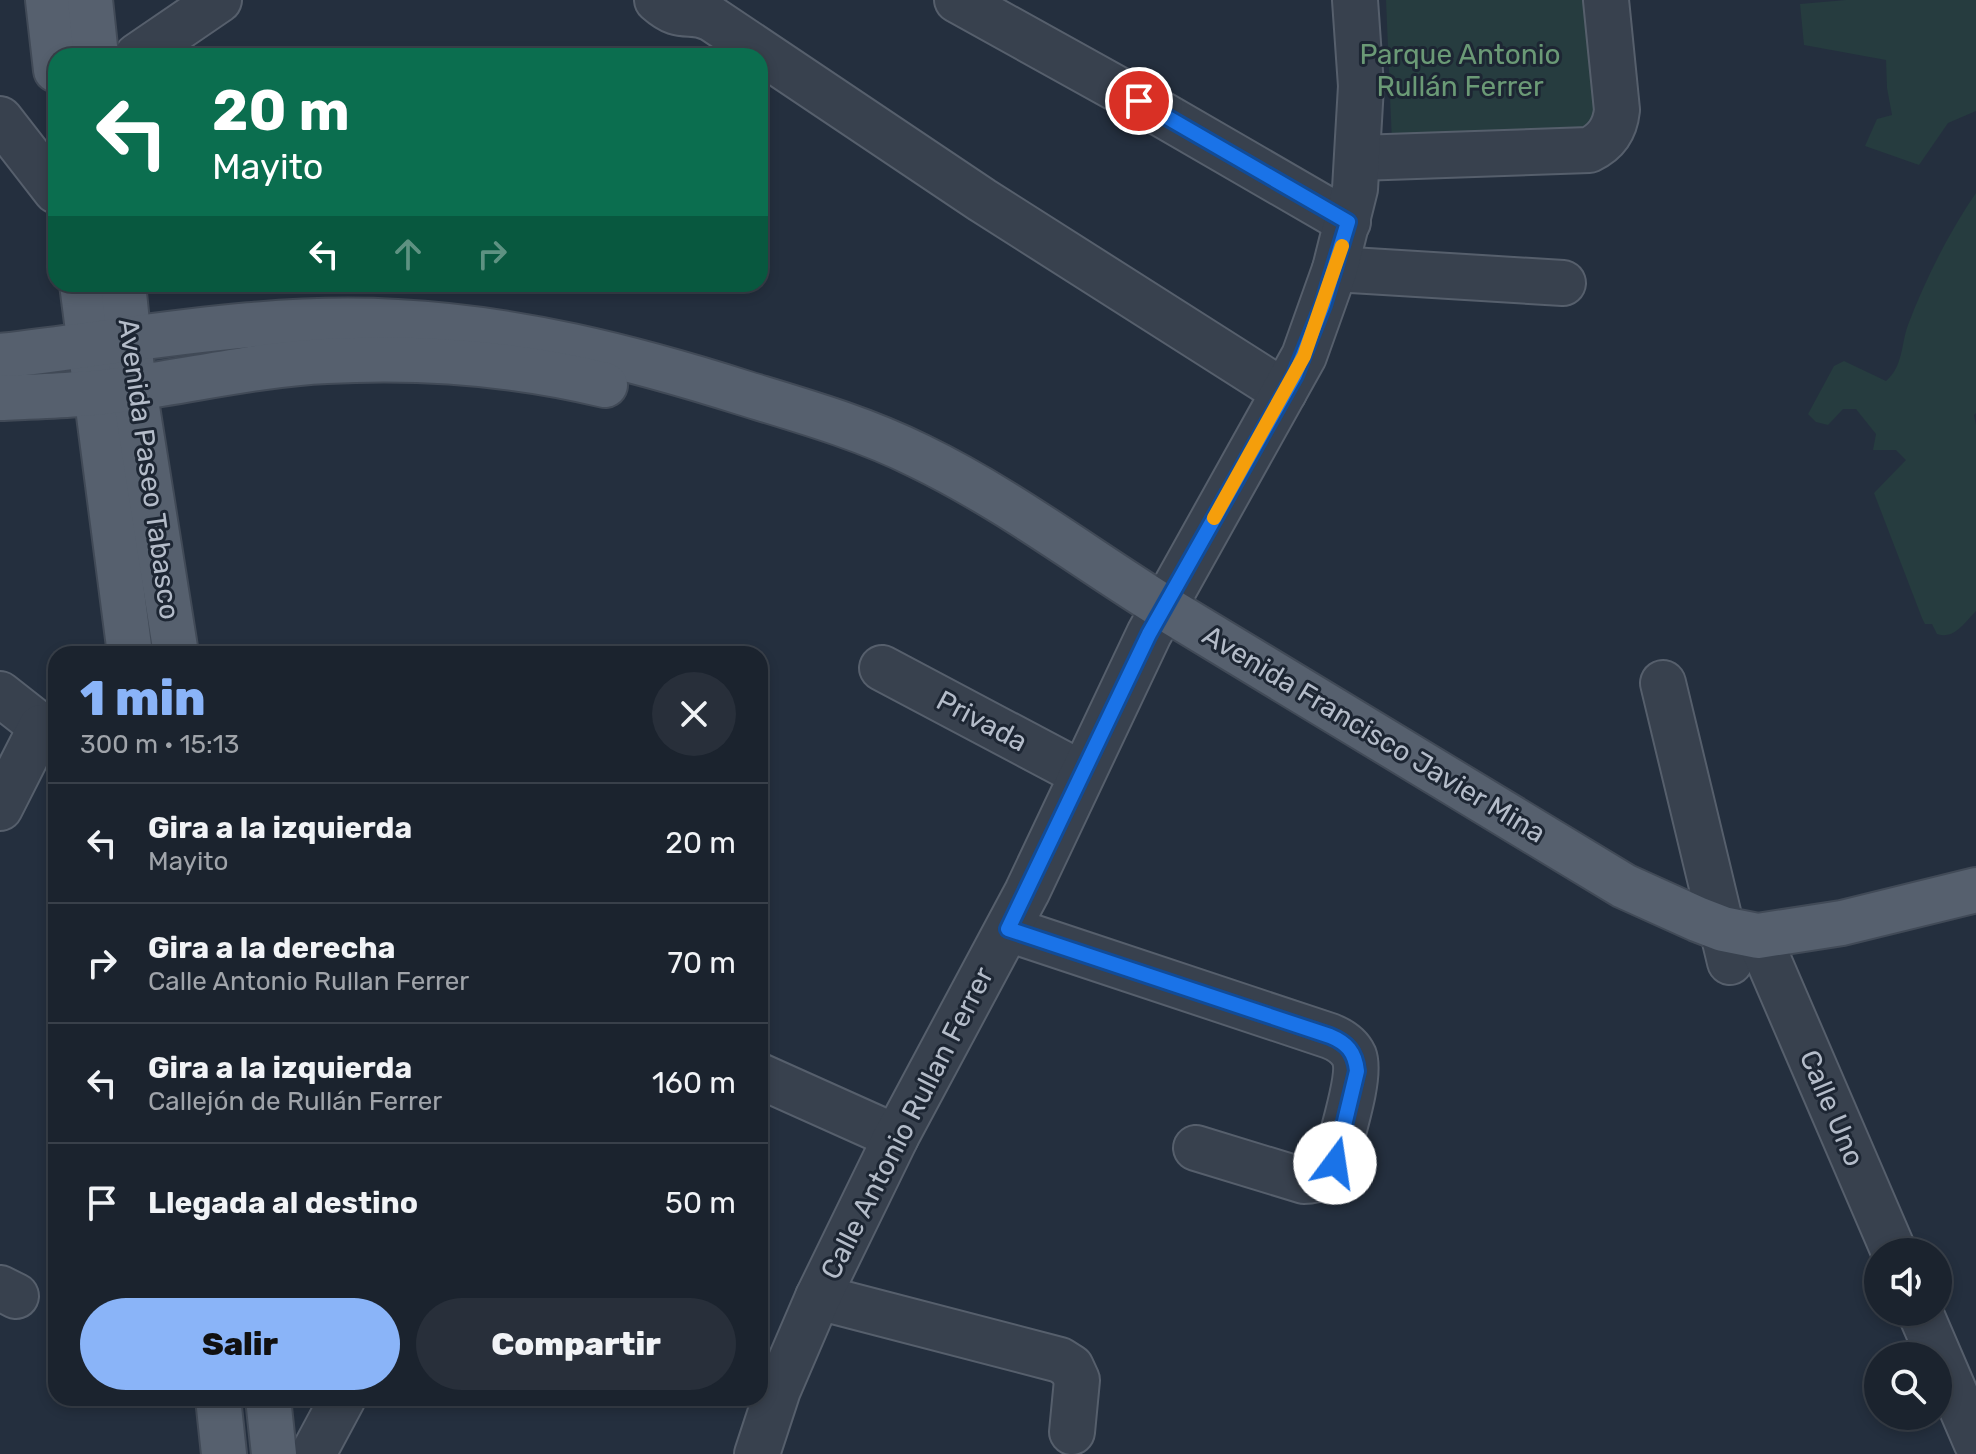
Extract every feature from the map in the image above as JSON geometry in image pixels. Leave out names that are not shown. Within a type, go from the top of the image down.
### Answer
[{"type":"main road","points":[[48,0],[53,48]]},
{"type":"main road","points":[[90,0],[95,48]]},
{"type":"main road","name":"Avenida Paseo Tabasco","points":[[86,292],[110,343],[116,390],[130,646]]},
{"type":"main road","name":"Avenida Paseo Tabasco","points":[[110,343],[121,292]]},
{"type":"main road","name":"Avenida Francisco Javier Mina","points":[[0,356],[173,332],[286,321],[392,321],[512,334],[650,364],[835,421],[919,456],[960,477],[1157,620],[1609,912],[1686,947],[1848,953],[1976,921]]},
{"type":"main road","name":"Avenida Francisco Javier Mina","points":[[0,398],[116,390],[312,362],[467,361],[552,373],[643,393],[825,449],[946,504],[1157,620]]},
{"type":"main road","name":"Avenida Paseo Tabasco","points":[[116,390],[174,646]]},
{"type":"main road","name":"Avenida Francisco Javier Mina","points":[[1745,948],[1976,890]]},
{"type":"main road","points":[[219,1406],[224,1454]]},
{"type":"main road","points":[[269,1406],[274,1454]]},
{"type":"street","points":[[149,48],[219,0]]},
{"type":"street","points":[[957,0],[1348,222]]},
{"type":"street","name":"Calle Antonio Rullan Ferrer","points":[[757,1454],[778,1390],[818,1297],[896,1137],[1008,929],[1157,620],[1304,356],[1348,222],[1358,158],[1360,56],[1355,0]]},
{"type":"street","points":[[1358,158],[1589,150],[1596,147],[1614,126],[1617,110],[1606,0]]},
{"type":"street","points":[[664,6],[709,17],[755,48]]},
{"type":"street","points":[[768,56],[995,208],[1284,392]]},
{"type":"street","points":[[0,119],[48,181]]},
{"type":"street","points":[[1335,269],[1563,283]]},
{"type":"street","name":"Privada","points":[[882,668],[1082,774]]},
{"type":"street","name":"Calle Uno","points":[[1663,683],[1745,948],[1887,1238]]},
{"type":"street","points":[[0,694],[48,732],[0,808]]},
{"type":"street","points":[[1008,929],[1330,1036],[1350,1049],[1356,1063],[1355,1079],[1335,1163],[1327,1174],[1304,1181],[1196,1148]]},
{"type":"street","points":[[768,1080],[896,1137]]},
{"type":"street","points":[[818,1297],[1060,1360],[1071,1367],[1077,1380],[1072,1432]]},
{"type":"street","points":[[1926,1326],[1976,1442]]},
{"type":"street","points":[[313,1454],[339,1406]]},
{"type":"green space","name":"Parque Antonio Rullán Ferrer","points":[[1386,0],[1601,0],[1595,130],[1392,143]]},
{"type":"green space","points":[[1846,0],[1976,0],[1976,111],[1948,123],[1919,165],[1865,146],[1877,119],[1892,115],[1886,60],[1804,45],[1800,4]]},
{"type":"green space","points":[[1976,193],[1976,611],[1958,629],[1943,635],[1937,634],[1932,624],[1925,624],[1922,618],[1874,493],[1906,460],[1896,450],[1873,450],[1876,434],[1856,409],[1843,409],[1828,425],[1816,422],[1808,414],[1834,366],[1844,361],[1886,381],[1892,375],[1899,362],[1908,325],[1930,274]]},
{"type":"slow traffic","points":[[1214,518],[1304,356],[1342,246]]},
{"type":"route","points":[[1139,101],[1348,222],[1323,305],[1295,375],[1149,634],[1008,929],[1330,1036],[1345,1044],[1354,1056],[1357,1071],[1335,1163]]}]
